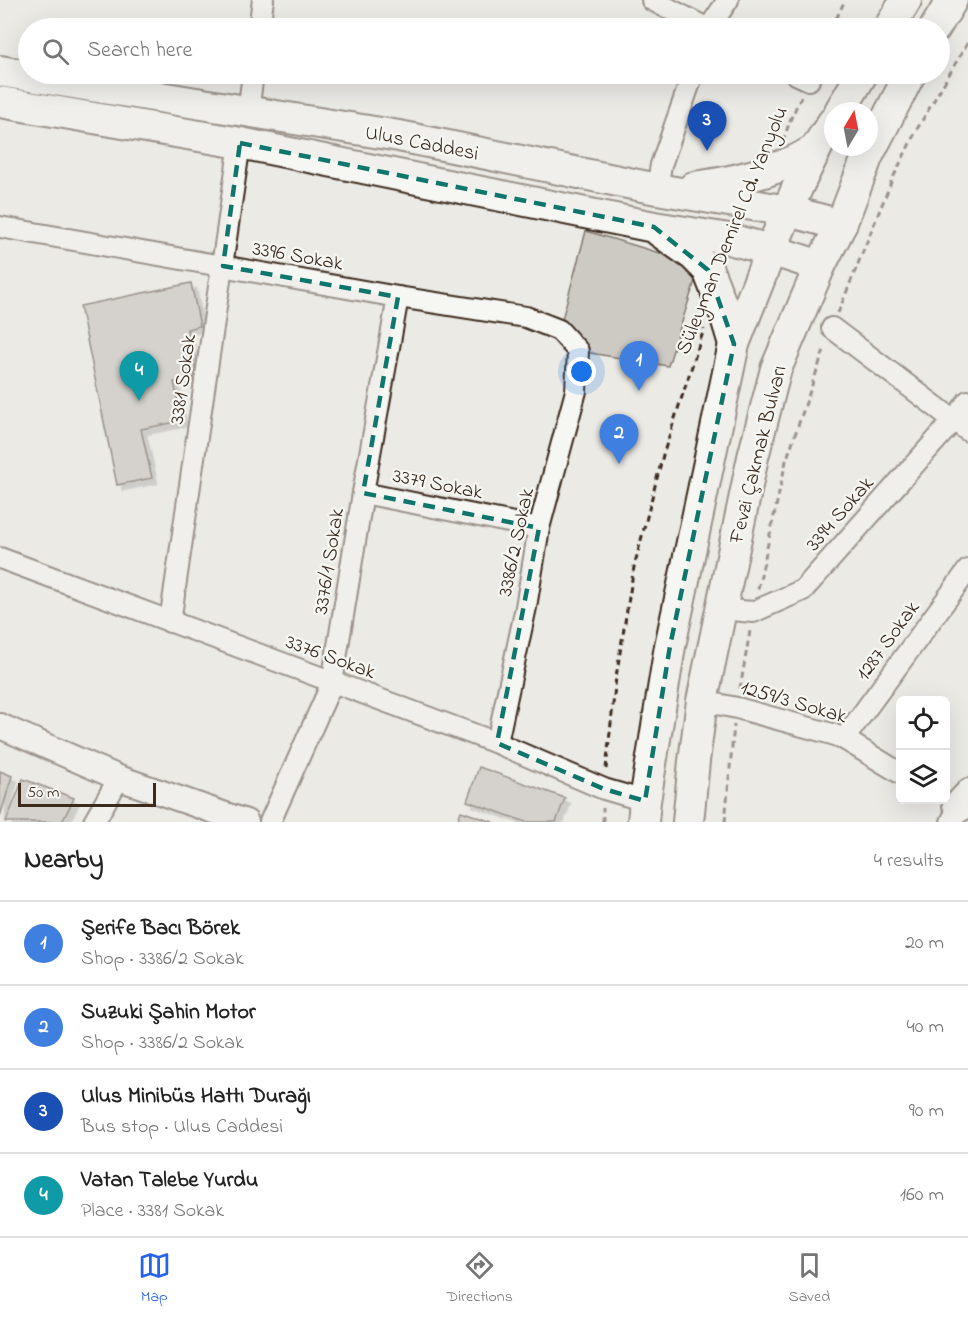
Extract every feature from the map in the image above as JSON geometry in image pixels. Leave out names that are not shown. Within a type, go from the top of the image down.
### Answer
[{"type":"main road","points":[[895,18],[906,0]]},
{"type":"main road","points":[[941,18],[952,0]]},
{"type":"main road","name":"Ulus Caddesi","points":[[0,72],[18,75]]},
{"type":"main road","name":"Ulus Caddesi","points":[[74,84],[399,136],[663,190],[788,211],[841,225]]},
{"type":"main road","points":[[845,102],[856,84]]},
{"type":"main road","name":"Fevzi Çakmak Bulvarı","points":[[688,822],[702,701],[753,457],[776,369],[820,266],[841,225],[868,154],[905,84]]},
{"type":"main road","name":"Ulus Caddesi","points":[[0,102],[240,143],[654,227],[729,239],[820,266]]},
{"type":"main road","name":"Fevzi Çakmak Bulvarı","points":[[644,812],[670,646],[734,344],[798,186],[824,136]]},
{"type":"main road","points":[[663,190],[716,184],[757,174],[788,164],[816,149]]},
{"type":"main road","points":[[654,227],[693,255],[708,270],[734,344]]},
{"type":"street","points":[[260,18],[263,0]]},
{"type":"street","points":[[652,0],[687,18]]},
{"type":"street","points":[[714,18],[728,0]]},
{"type":"street","points":[[248,112],[252,84]]},
{"type":"street","points":[[663,190],[661,165],[689,84]]},
{"type":"street","name":"3381 Sokak","points":[[170,622],[240,143]]},
{"type":"street","name":"3396 Sokak","points":[[0,227],[398,297],[526,317],[559,330],[578,351]]},
{"type":"street","name":"3376/1 Sokak","points":[[270,822],[332,682],[398,297]]},
{"type":"street","points":[[832,328],[961,425]]},
{"type":"street","name":"3386/2 Sokak","points":[[496,743],[526,607],[539,528],[576,392],[578,351]]},
{"type":"street","name":"3394 Sokak","points":[[721,609],[753,612],[803,590],[961,425],[968,401]]},
{"type":"street","name":"3379 Sokak","points":[[363,493],[539,528]]},
{"type":"street","name":"3376 Sokak","points":[[0,558],[496,743],[604,789],[644,812]]},
{"type":"street","name":"1287 Sokak","points":[[844,739],[966,579]]},
{"type":"street","name":"1259/3 Sokak","points":[[702,701],[737,708],[832,734],[896,771]]},
{"type":"street","points":[[0,726],[119,778],[246,822]]},
{"type":"street","points":[[94,822],[119,778]]},
{"type":"street","points":[[956,809],[968,789]]},
{"type":"path","points":[[837,18],[845,0]]},
{"type":"path","points":[[950,73],[968,42]]},
{"type":"path","name":"Süleyman Demirel Cd. Yanyolu","points":[[773,169],[800,84]]},
{"type":"path","points":[[725,822],[737,708],[753,612],[786,461],[832,328],[891,180],[943,84]]},
{"type":"path","name":"Süleyman Demirel Cd. Yanyolu","points":[[603,822],[604,789],[616,677],[634,567],[663,455],[704,329]]},
{"type":"highlighted area","points":[[240,143],[654,227],[708,270],[734,344],[670,646],[645,801],[604,789],[497,743],[539,528],[363,493],[398,297],[223,266]]},
{"type":"shaded area","points":[[586,231],[700,265],[668,366],[578,351],[559,330]]},
{"type":"building","points":[[191,283],[200,326],[187,329],[197,377],[174,382],[182,421],[141,429],[152,478],[117,485],[80,306]]},
{"type":"building","points":[[479,767],[565,798],[556,822],[526,822],[467,801]]},
{"type":"building","points":[[0,771],[12,776],[0,817]]},
{"type":"building","points":[[23,779],[74,798],[62,822],[6,822]]},
{"type":"building","points":[[461,811],[493,822],[457,822]]},
{"type":"place","name":"Ulus Minibüs Hattı Durağı","points":[[707,151]]},
{"type":"place","name":"Şerife Bacı Börek","points":[[639,391]]},
{"type":"place","name":"Vatan Talebe Yurdu","points":[[139,401]]},
{"type":"place","name":"Suzuki Şahin Motor","points":[[619,464]]}]
